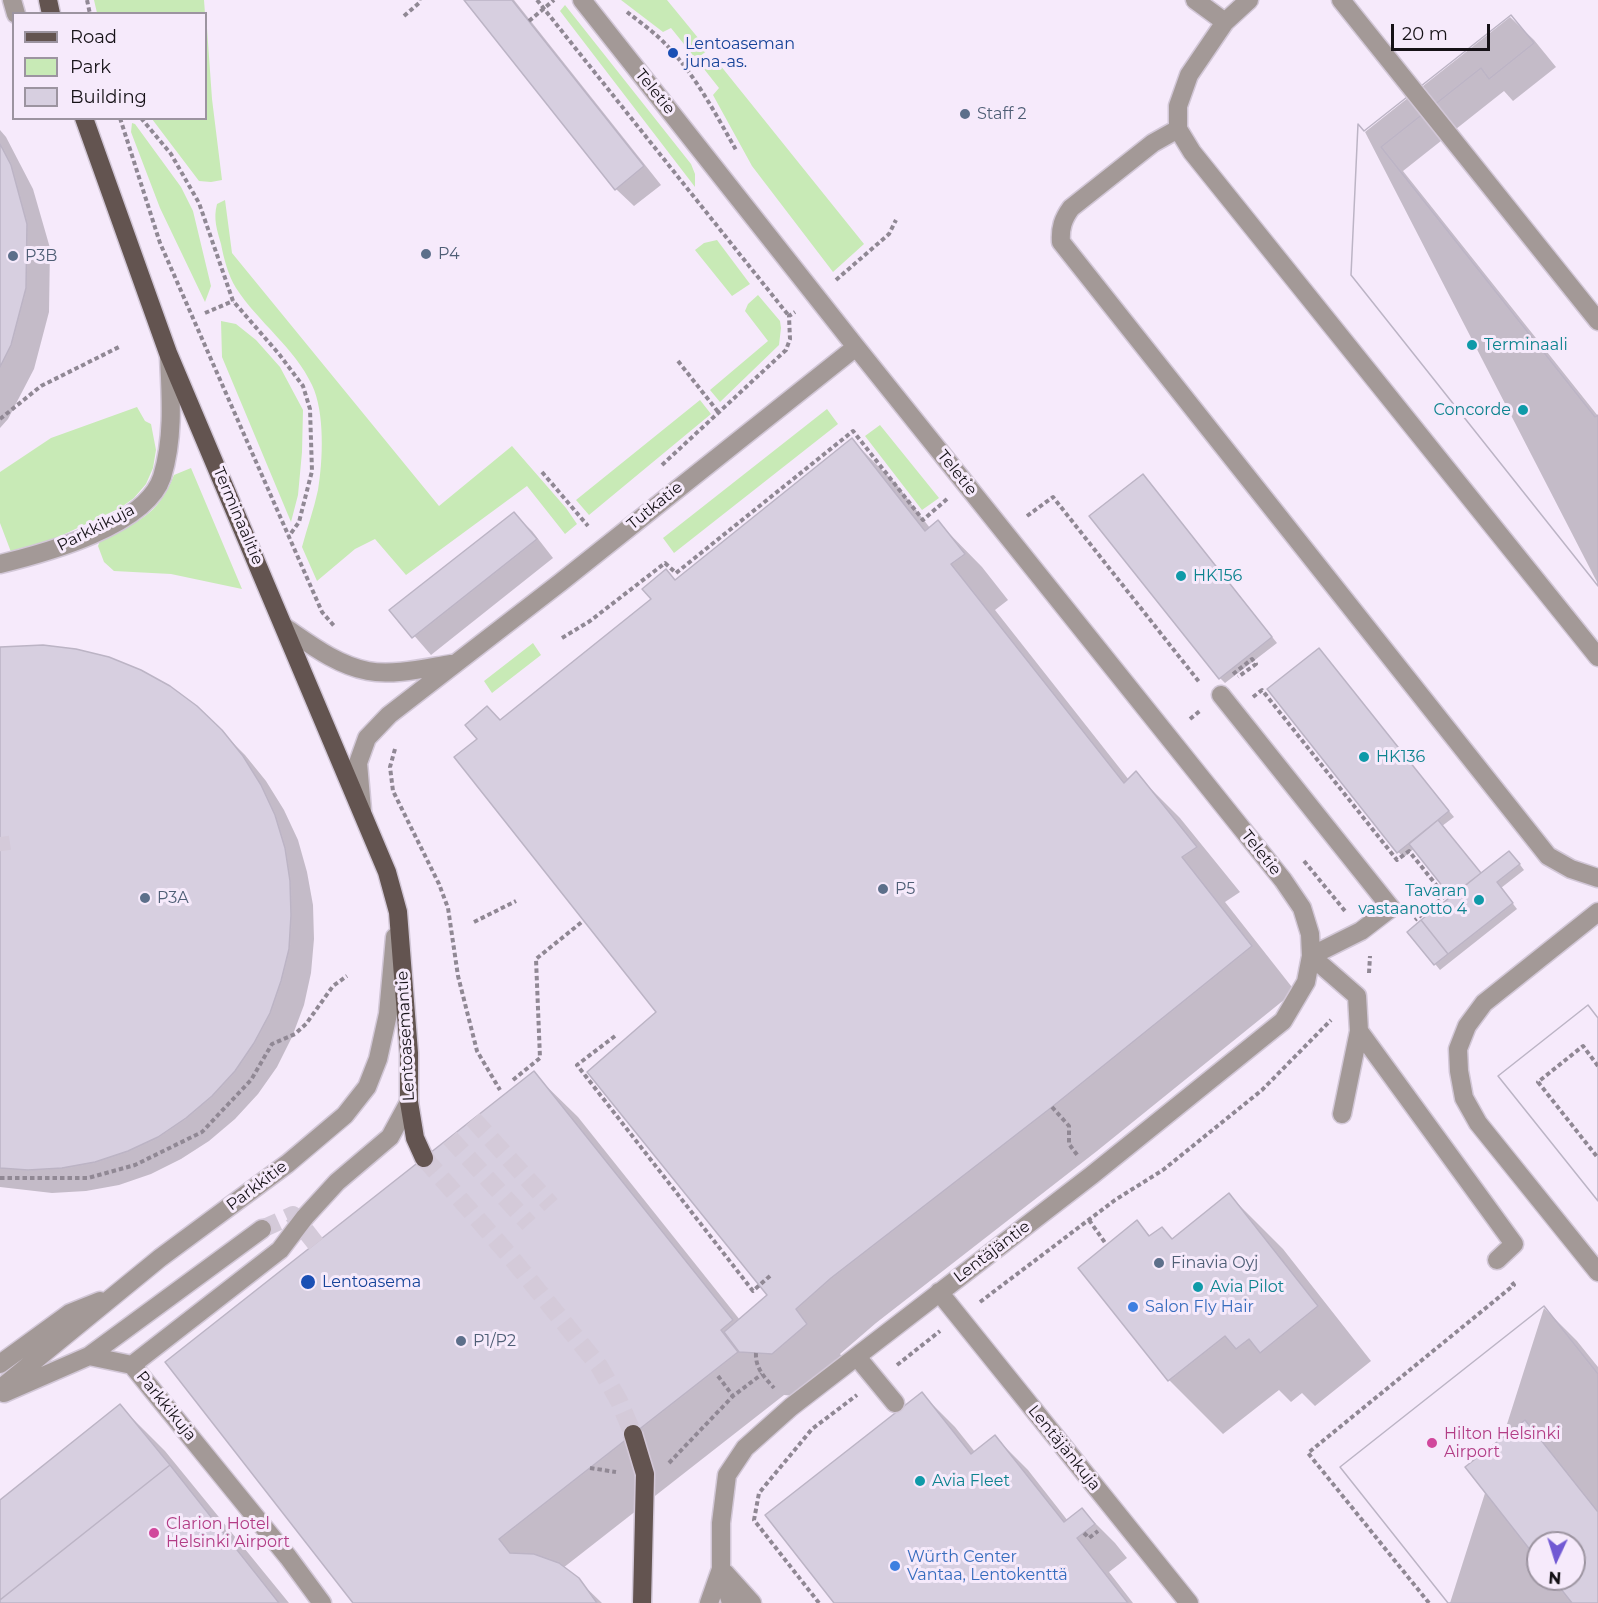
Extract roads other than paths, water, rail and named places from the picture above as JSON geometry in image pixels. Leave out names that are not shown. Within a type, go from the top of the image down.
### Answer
[{"type":"main road","name":"Terminaalitie","points":[[85,120],[168,353],[387,872],[398,912]]},
{"type":"main road","name":"Lentoasemantie","points":[[398,912],[409,1053],[409,1102],[415,1138],[424,1158]]},
{"type":"main road","points":[[633,1434],[645,1474],[642,1603]]},
{"type":"street","name":"Teletie","points":[[582,0],[856,347],[1283,880],[1302,908],[1310,934],[1311,956]]},
{"type":"street","points":[[1195,0],[1225,22]]},
{"type":"street","points":[[1249,0],[1225,22],[1189,75],[1178,106],[1178,129],[1199,162],[1598,657]]},
{"type":"street","points":[[1341,0],[1598,321]]},
{"type":"street","points":[[1178,129],[1153,143],[1071,208],[1063,219],[1060,232],[1061,242],[1548,856],[1571,869],[1598,878]]},
{"type":"street","name":"Tutkatie","points":[[363,816],[358,763],[367,738],[389,715],[561,582],[856,347]]},
{"type":"street","name":"Parkkikuja","points":[[0,564],[52,551],[96,531],[131,514],[155,491],[162,477],[172,422],[168,353]]},
{"type":"street","name":"Tutkatie","points":[[285,628],[344,664],[369,672],[392,672],[453,664]]},
{"type":"street","points":[[1217,689],[1391,908],[1361,931],[1311,956],[1357,996],[1359,1031],[1342,1114]]},
{"type":"street","name":"Parkkitie","points":[[0,1389],[160,1258],[287,1164],[345,1115],[367,1087],[378,1059],[388,1014],[398,912]]},
{"type":"street","points":[[1598,912],[1484,1003],[1467,1026],[1458,1049],[1464,1098],[1478,1124],[1598,1272]]},
{"type":"street","name":"Lentäjäntie","points":[[730,1603],[721,1569],[721,1523],[728,1475],[745,1448],[791,1407],[1092,1175],[1283,1020],[1306,982],[1311,956]]},
{"type":"street","points":[[1359,1031],[1514,1244],[1497,1260]]},
{"type":"street","points":[[132,1365],[280,1250],[336,1182],[390,1137],[409,1102]]},
{"type":"street","points":[[0,1395],[89,1356],[262,1229]]},
{"type":"street","name":"Lentäjänkuja","points":[[939,1292],[1189,1603]]},
{"type":"street","points":[[0,1364],[70,1313],[114,1296]]},
{"type":"street","name":"Parkkikuja","points":[[89,1356],[132,1365],[288,1557],[322,1603]]},
{"type":"street","points":[[856,1357],[895,1403]]},
{"type":"street","points":[[721,1569],[752,1603]]},
{"type":"street","name":"Lentäjäntie","points":[[709,1603],[721,1569]]},
{"type":"tunnel","points":[[0,837],[2,851]]},
{"type":"tunnel","points":[[473,1119],[551,1205]]},
{"type":"tunnel","points":[[450,1138],[529,1224]]},
{"type":"tunnel","points":[[424,1158],[509,1255],[599,1366],[619,1401],[633,1434]]},
{"type":"tunnel","points":[[262,1229],[293,1215],[316,1244]]},
{"type":"place","name":"Lentoaseman juna-as.","points":[[673,53]]},
{"type":"place","name":"Staff 2","points":[[965,114]]},
{"type":"place","name":"P4","points":[[426,254]]},
{"type":"place","name":"P3B","points":[[13,256]]},
{"type":"place","name":"Terminaali","points":[[1472,345]]},
{"type":"place","name":"Concorde","points":[[1523,410]]},
{"type":"place","name":"HK156","points":[[1181,576]]},
{"type":"place","name":"HK136","points":[[1364,757]]},
{"type":"place","name":"P5","points":[[883,889]]},
{"type":"place","name":"P3A","points":[[145,898]]},
{"type":"place","name":"Tavaran vastaanotto 4","points":[[1479,900]]},
{"type":"place","name":"Finavia Oyj","points":[[1159,1263]]},
{"type":"place","name":"Lentoasema","points":[[308,1282]]},
{"type":"place","name":"Avia Pilot","points":[[1198,1287]]},
{"type":"place","name":"Salon Fly Hair","points":[[1133,1307]]},
{"type":"place","name":"P1/P2","points":[[461,1341]]},
{"type":"place","name":"Hilton Helsinki Airport","points":[[1432,1443]]},
{"type":"place","name":"Avia Fleet","points":[[920,1481]]},
{"type":"place","name":"Clarion Hotel Helsinki Airport","points":[[154,1533]]},
{"type":"place","name":"Würth Center Vantaa, Lentokenttä","points":[[895,1566]]}]
